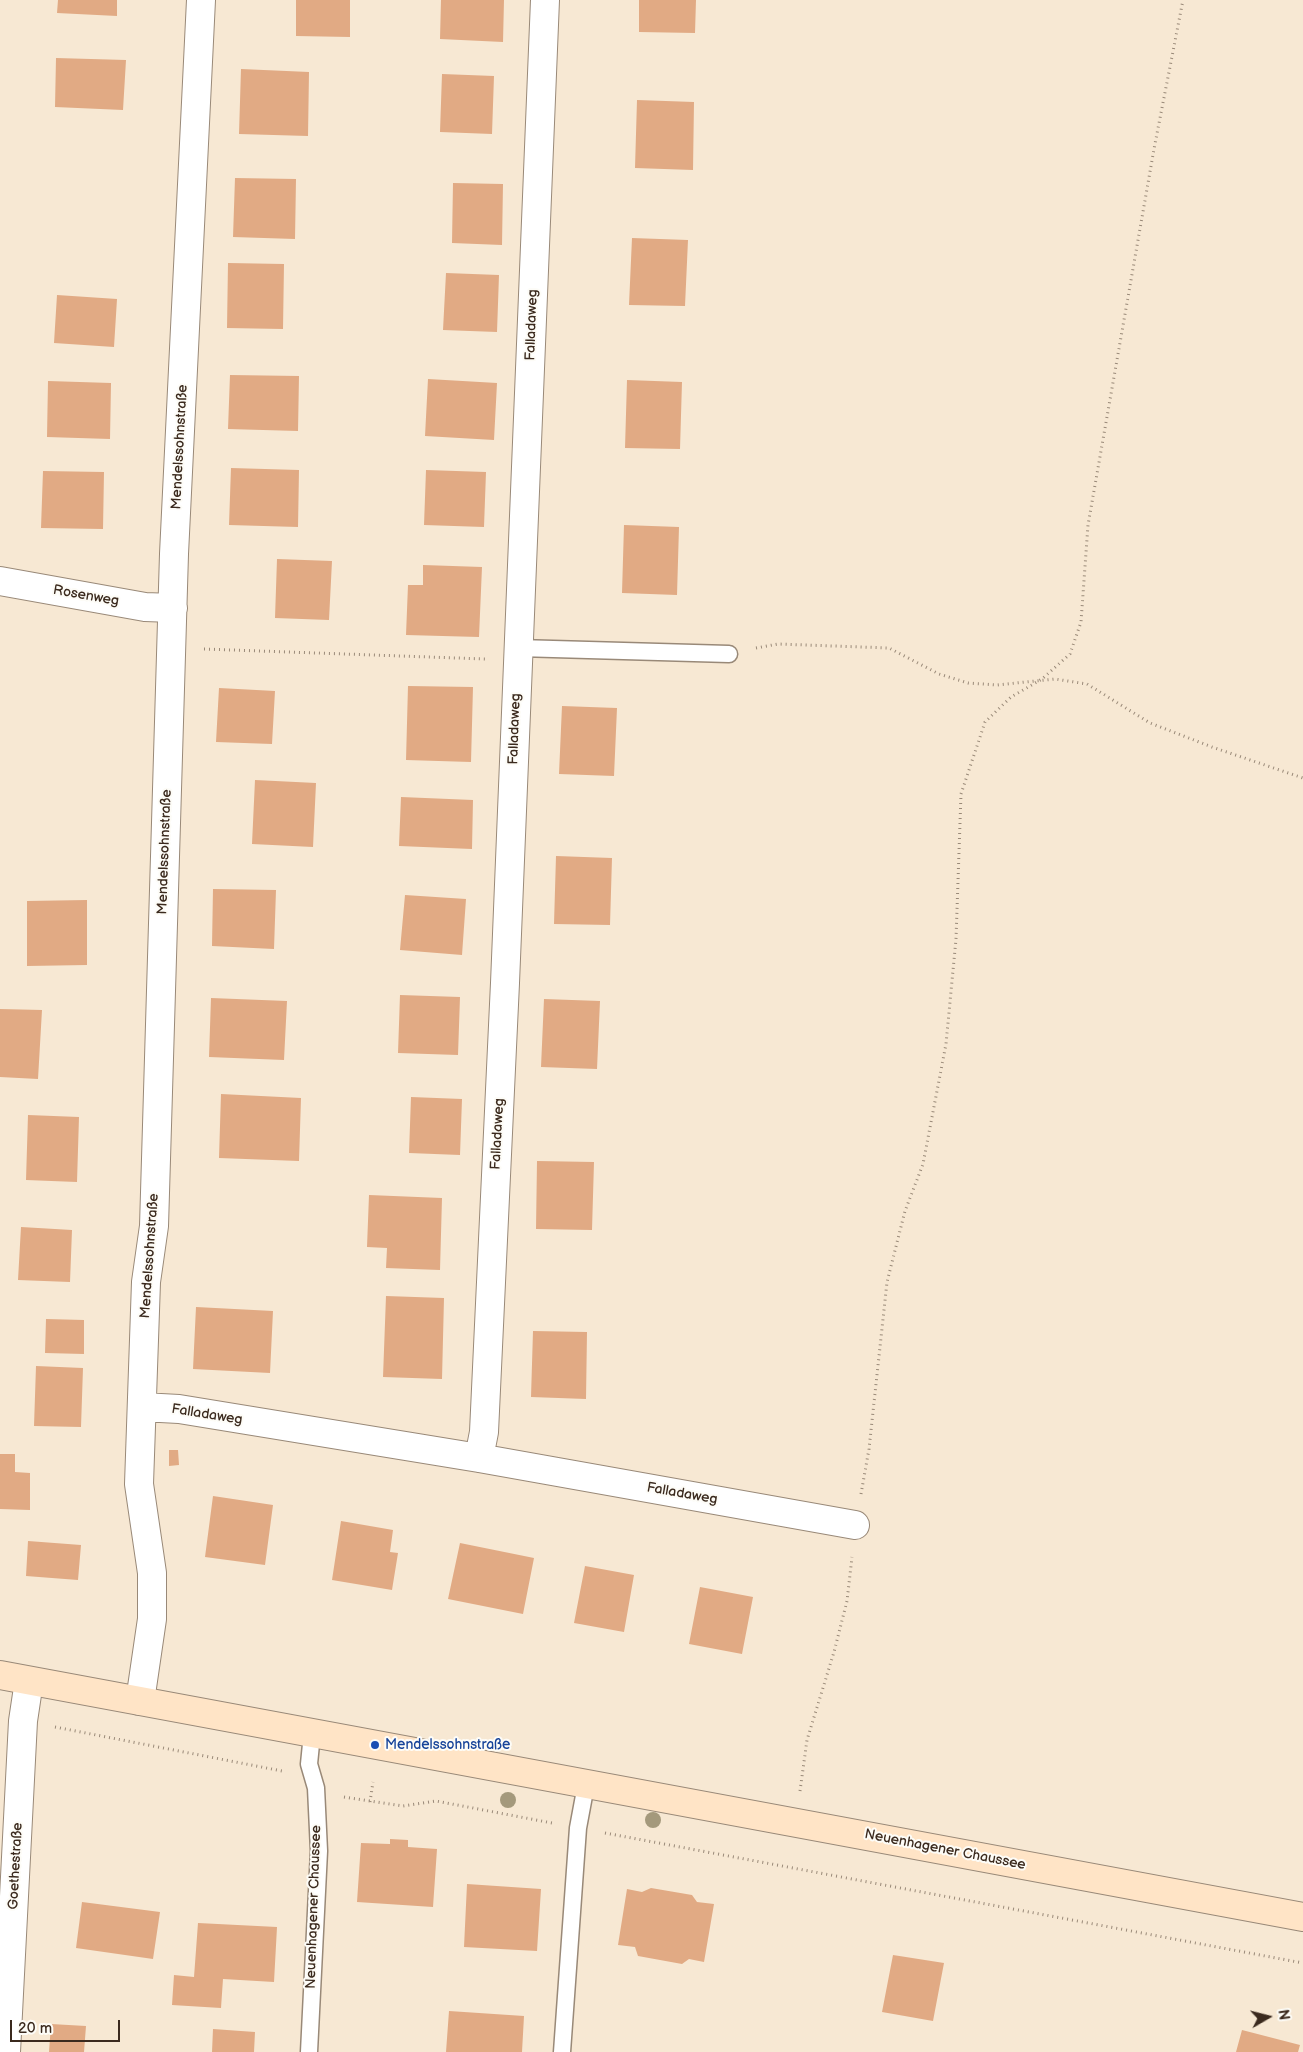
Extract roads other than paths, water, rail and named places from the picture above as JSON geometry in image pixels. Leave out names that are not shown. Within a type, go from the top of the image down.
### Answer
[{"type":"street","name":"Mendelssohnstraße","points":[[140,1701],[148,1653],[152,1600],[152,1573],[139,1484],[146,1282],[154,1226],[173,608],[201,0]]},
{"type":"street","name":"Falladaweg","points":[[479,1458],[484,1432],[545,0]]},
{"type":"street","name":"Rosenweg","points":[[0,581],[145,607],[173,608]]},
{"type":"street","name":"Falladaweg","points":[[142,1407],[179,1409],[479,1458],[855,1525]]},
{"type":"street","name":"Neuenhagener Chaussee","points":[[0,1675],[1303,1917]]},
{"type":"street","name":"Goethestraße","points":[[6,2052],[23,1721],[29,1681]]},
{"type":"lane","points":[[518,654],[729,654]]},
{"type":"lane","name":"Neuenhagener Chaussee","points":[[309,2052],[319,1851],[316,1788],[309,1764],[312,1734]]},
{"type":"lane","points":[[562,2052],[578,1828],[586,1785]]},
{"type":"place","name":"Mendelssohnstraße","points":[[375,1745]]}]
